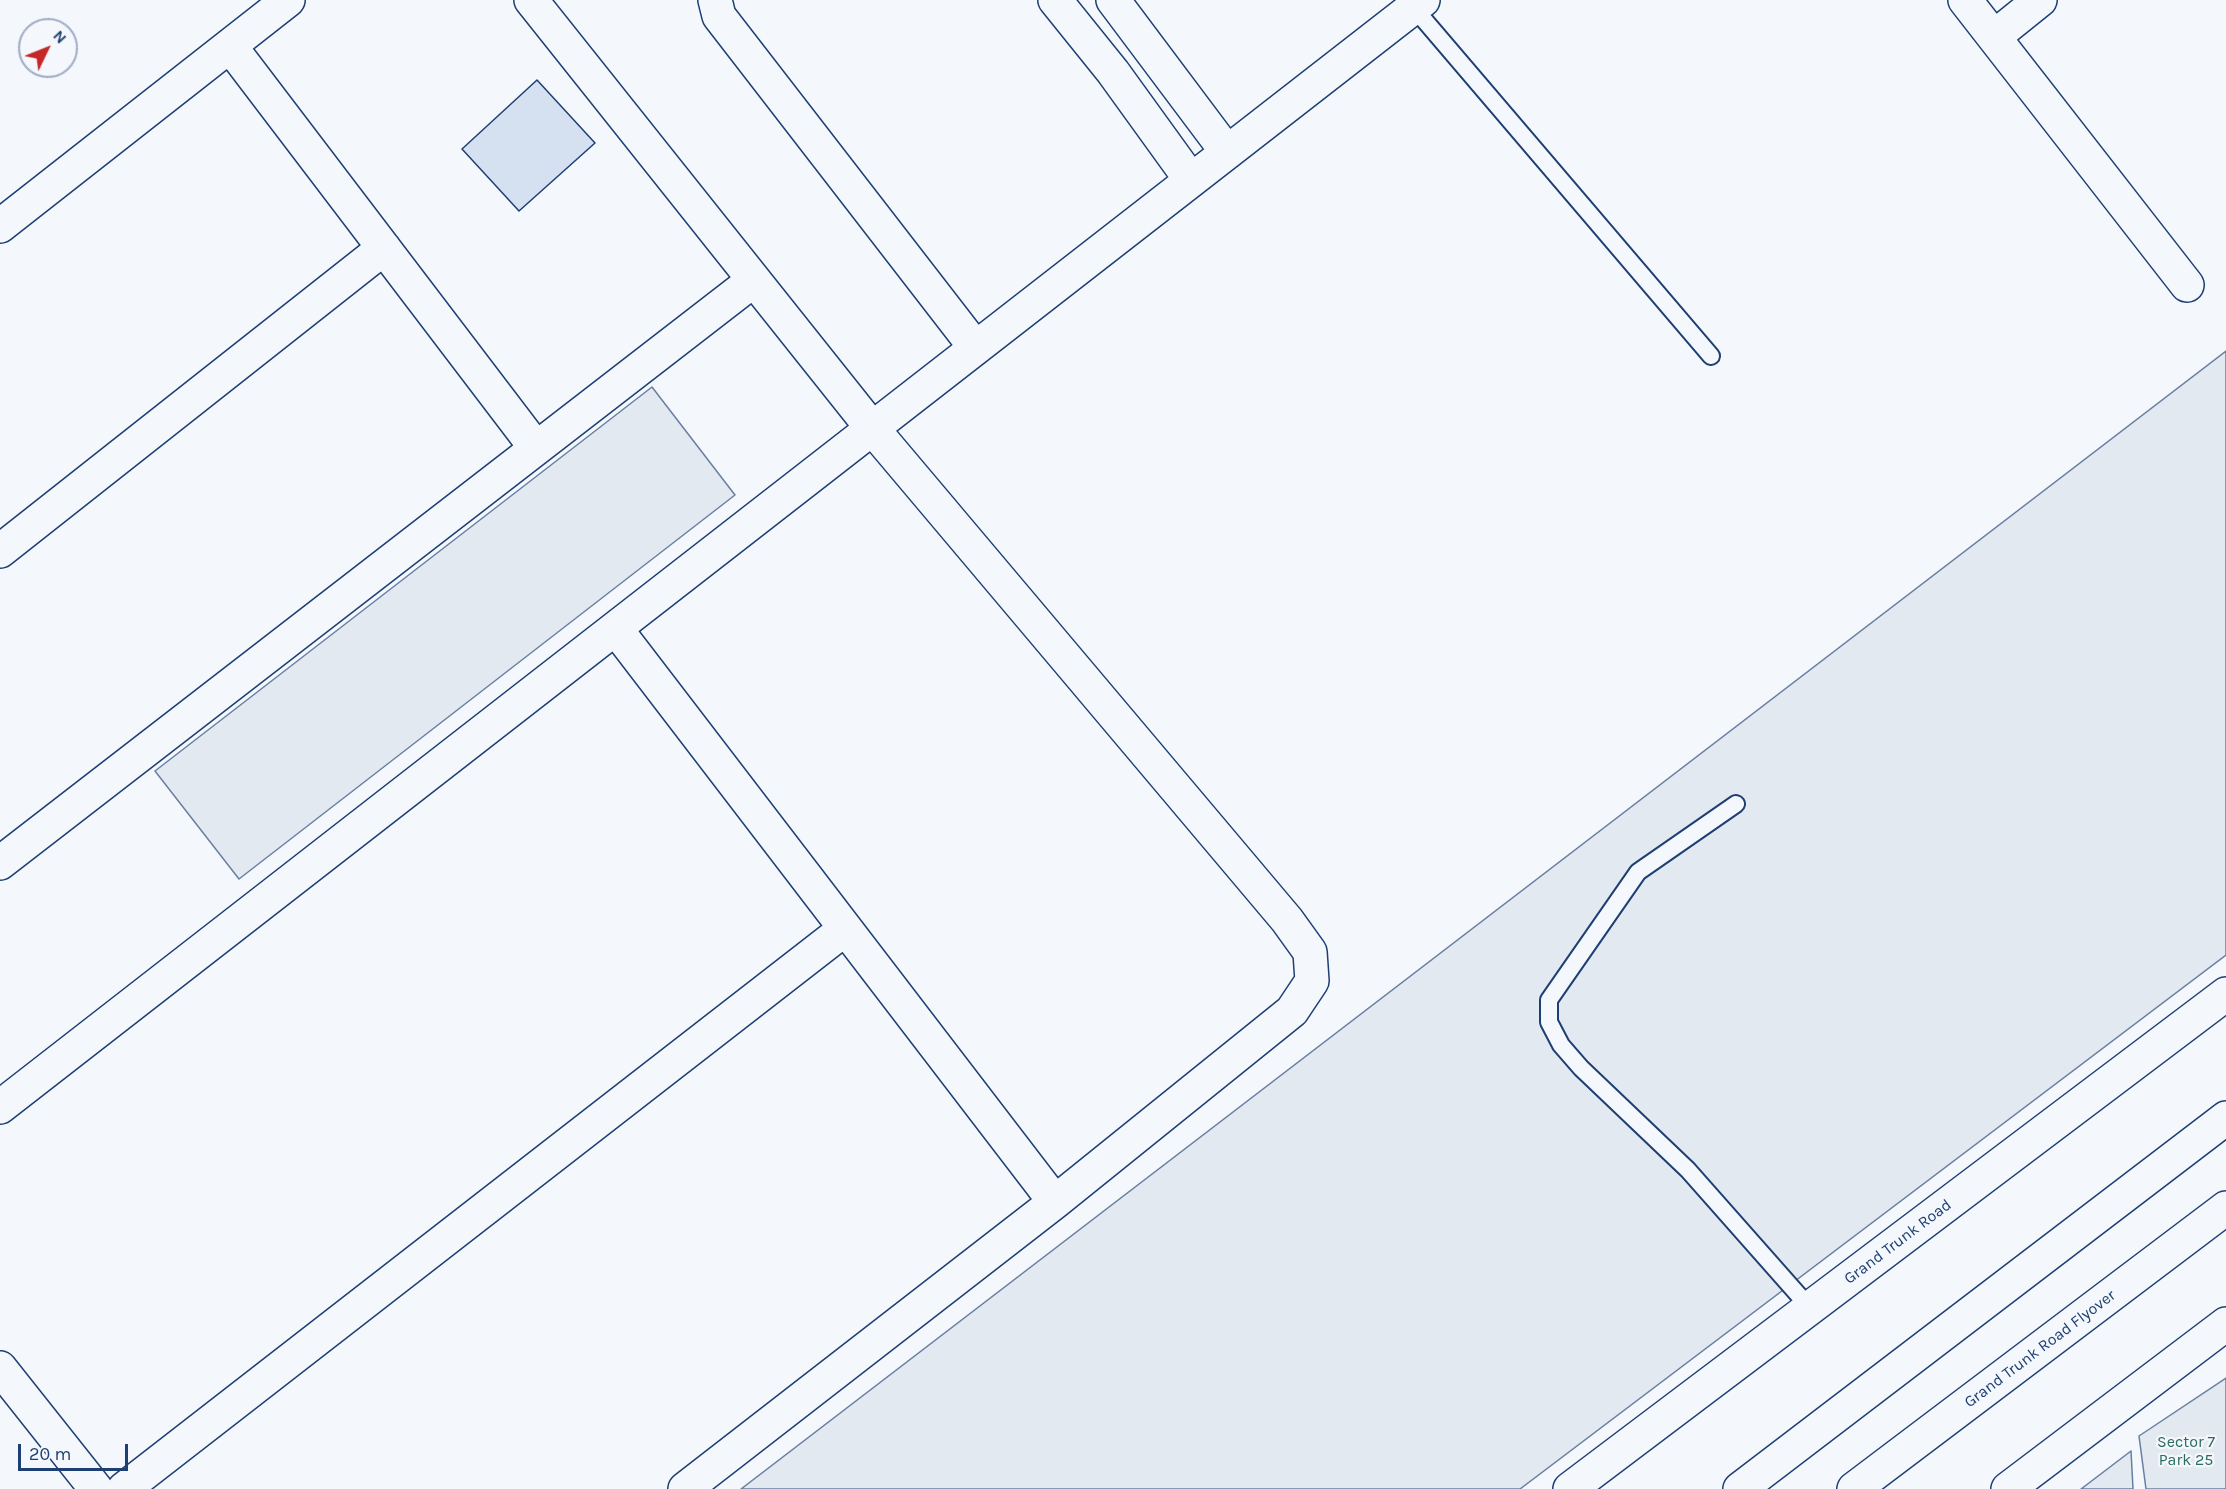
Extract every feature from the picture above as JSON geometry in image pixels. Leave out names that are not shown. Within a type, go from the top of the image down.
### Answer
[{"type":"main road","points":[[0,226],[288,0]]},
{"type":"main road","points":[[531,0],[872,428],[1272,902],[1310,952],[1312,981],[1292,1011],[1055,1202],[685,1489]]},
{"type":"main road","points":[[715,0],[719,16],[975,347]]},
{"type":"main road","points":[[1055,0],[1113,72],[1191,180]]},
{"type":"main road","points":[[1113,0],[1227,152]]},
{"type":"main road","points":[[1965,0],[2187,285]]},
{"type":"main road","points":[[1994,37],[2040,0]]},
{"type":"main road","points":[[0,1107],[1418,4]]},
{"type":"main road","points":[[230,45],[536,448]]},
{"type":"main road","points":[[0,551],[384,248]]},
{"type":"main road","points":[[0,862],[754,280]]},
{"type":"main road","points":[[616,629],[1055,1202]]},
{"type":"main road","points":[[124,1489],[845,929]]},
{"type":"main road","name":"Grand Trunk Road","points":[[1570,1489],[2226,994]]},
{"type":"main road","points":[[1740,1489],[2226,1119]]},
{"type":"main road","name":"Grand Trunk Road Flyover","points":[[1854,1489],[2226,1208]]},
{"type":"main road","points":[[2008,1489],[2226,1324]]},
{"type":"main road","points":[[0,1368],[96,1489]]},
{"type":"lane","points":[[1418,4],[1711,356]]},
{"type":"lane","points":[[1736,804],[1638,872],[1549,1000],[1549,1022],[1561,1045],[1581,1068],[1688,1170],[1810,1308]]},
{"type":"green space","points":[[2226,351],[2226,955],[1520,1489],[741,1489]]},
{"type":"green space","points":[[652,387],[735,495],[239,879],[155,771]]},
{"type":"green space","name":"Sector 7 Park 25","points":[[2226,1378],[2226,1489],[2146,1489],[2139,1436]]},
{"type":"green space","points":[[2131,1451],[2133,1489],[2081,1489]]},
{"type":"building","points":[[537,80],[595,143],[519,211],[462,149]]}]
